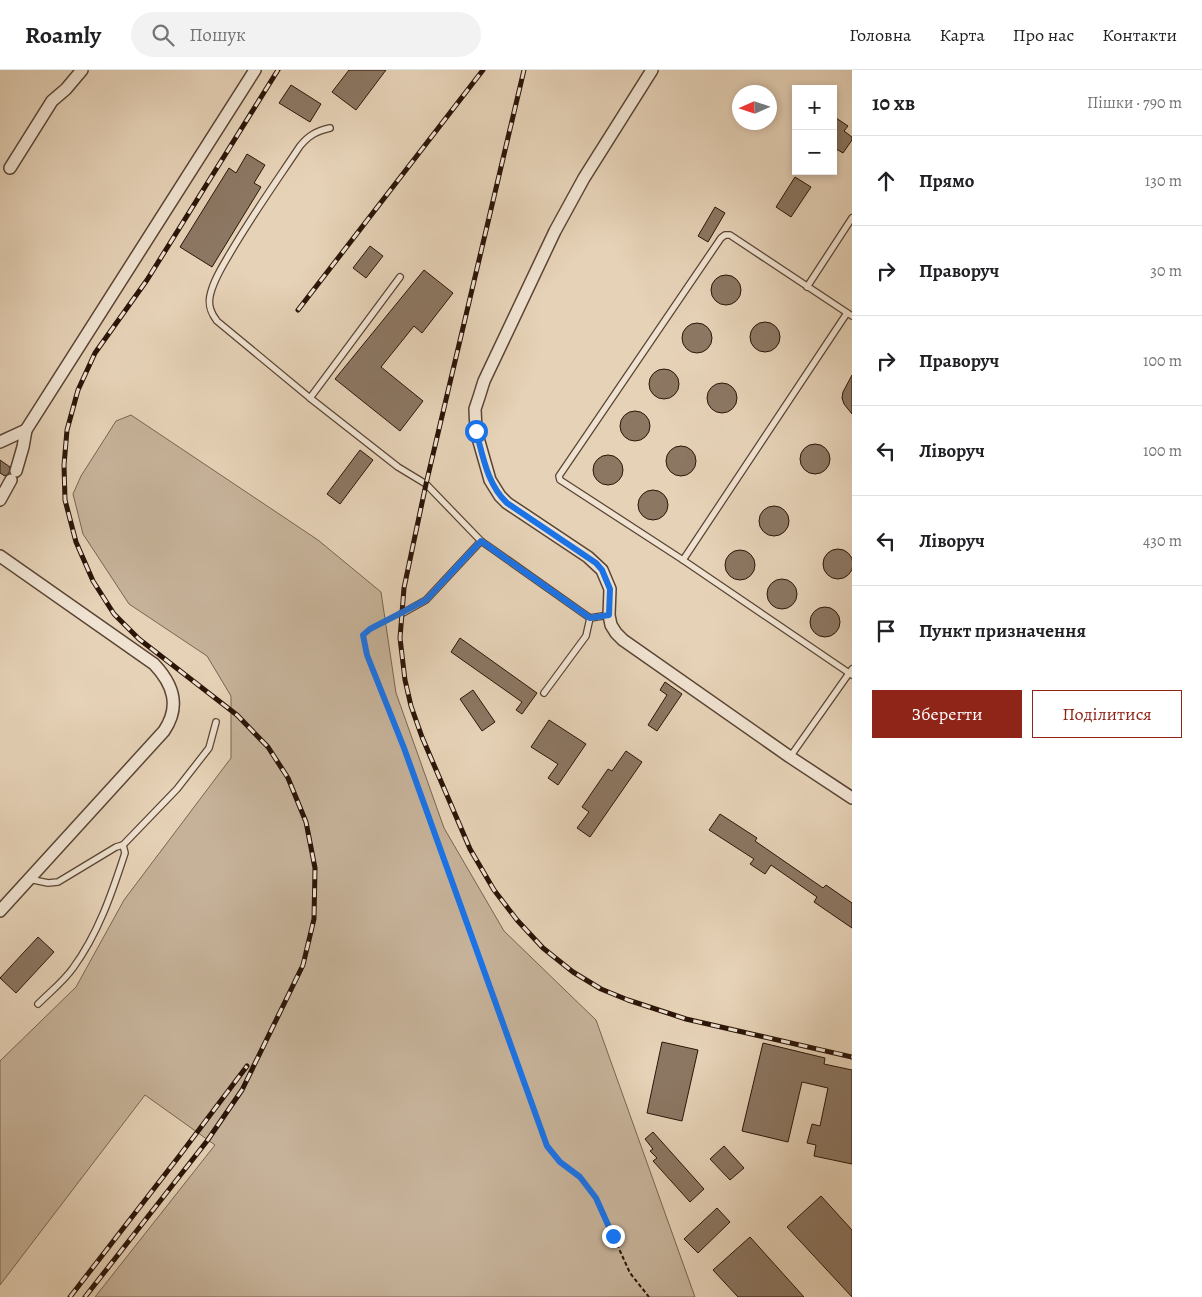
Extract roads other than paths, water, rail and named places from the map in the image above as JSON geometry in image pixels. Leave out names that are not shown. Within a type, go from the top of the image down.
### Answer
[{"type":"street","points":[[10,168],[52,101],[82,70]]},
{"type":"street","points":[[0,500],[14,476],[26,430],[255,70]]},
{"type":"street","points":[[652,70],[594,162],[555,231],[484,381],[475,409],[476,431],[494,488],[507,503],[596,563],[602,570],[610,589],[609,615],[611,625],[623,640],[790,758],[852,798]]},
{"type":"street","points":[[0,442],[26,430]]},
{"type":"street","points":[[0,556],[154,664],[165,675],[172,690],[173,706],[170,722],[164,731],[0,911]]},
{"type":"lane","points":[[330,128],[318,131],[308,137],[300,146],[239,238],[221,269],[210,297],[212,313],[217,321],[310,398],[398,466],[426,484],[481,541],[590,618],[609,615]]},
{"type":"lane","points":[[807,287],[852,218]]},
{"type":"lane","points":[[683,560],[850,314],[730,235],[725,235],[721,238],[559,476],[560,480],[851,673],[790,758]]},
{"type":"lane","points":[[310,398],[400,277]]},
{"type":"lane","points":[[401,614],[426,600],[481,541]]},
{"type":"lane","points":[[544,693],[586,636],[590,618]]},
{"type":"lane","points":[[29,879],[48,883],[58,882],[116,847],[123,846],[177,789],[209,748],[216,722]]},
{"type":"lane","points":[[38,1004],[73,969],[94,932],[111,898],[125,853],[123,846]]},
{"type":"railway","points":[[85,1297],[207,1141],[242,1090],[303,965],[314,919],[315,868],[306,822],[288,778],[268,747],[237,715],[139,639],[114,614],[93,581],[76,542],[65,500],[64,465],[67,430],[78,390],[95,353],[147,280],[278,70]]},
{"type":"railway","points":[[298,310],[483,70]]},
{"type":"railway","points":[[524,70],[426,484],[404,588],[400,638],[405,680],[411,706],[422,737],[470,849],[494,890],[517,920],[543,948],[573,972],[601,989],[686,1019],[852,1057]]},
{"type":"railway","points":[[70,1297],[247,1066]]}]
